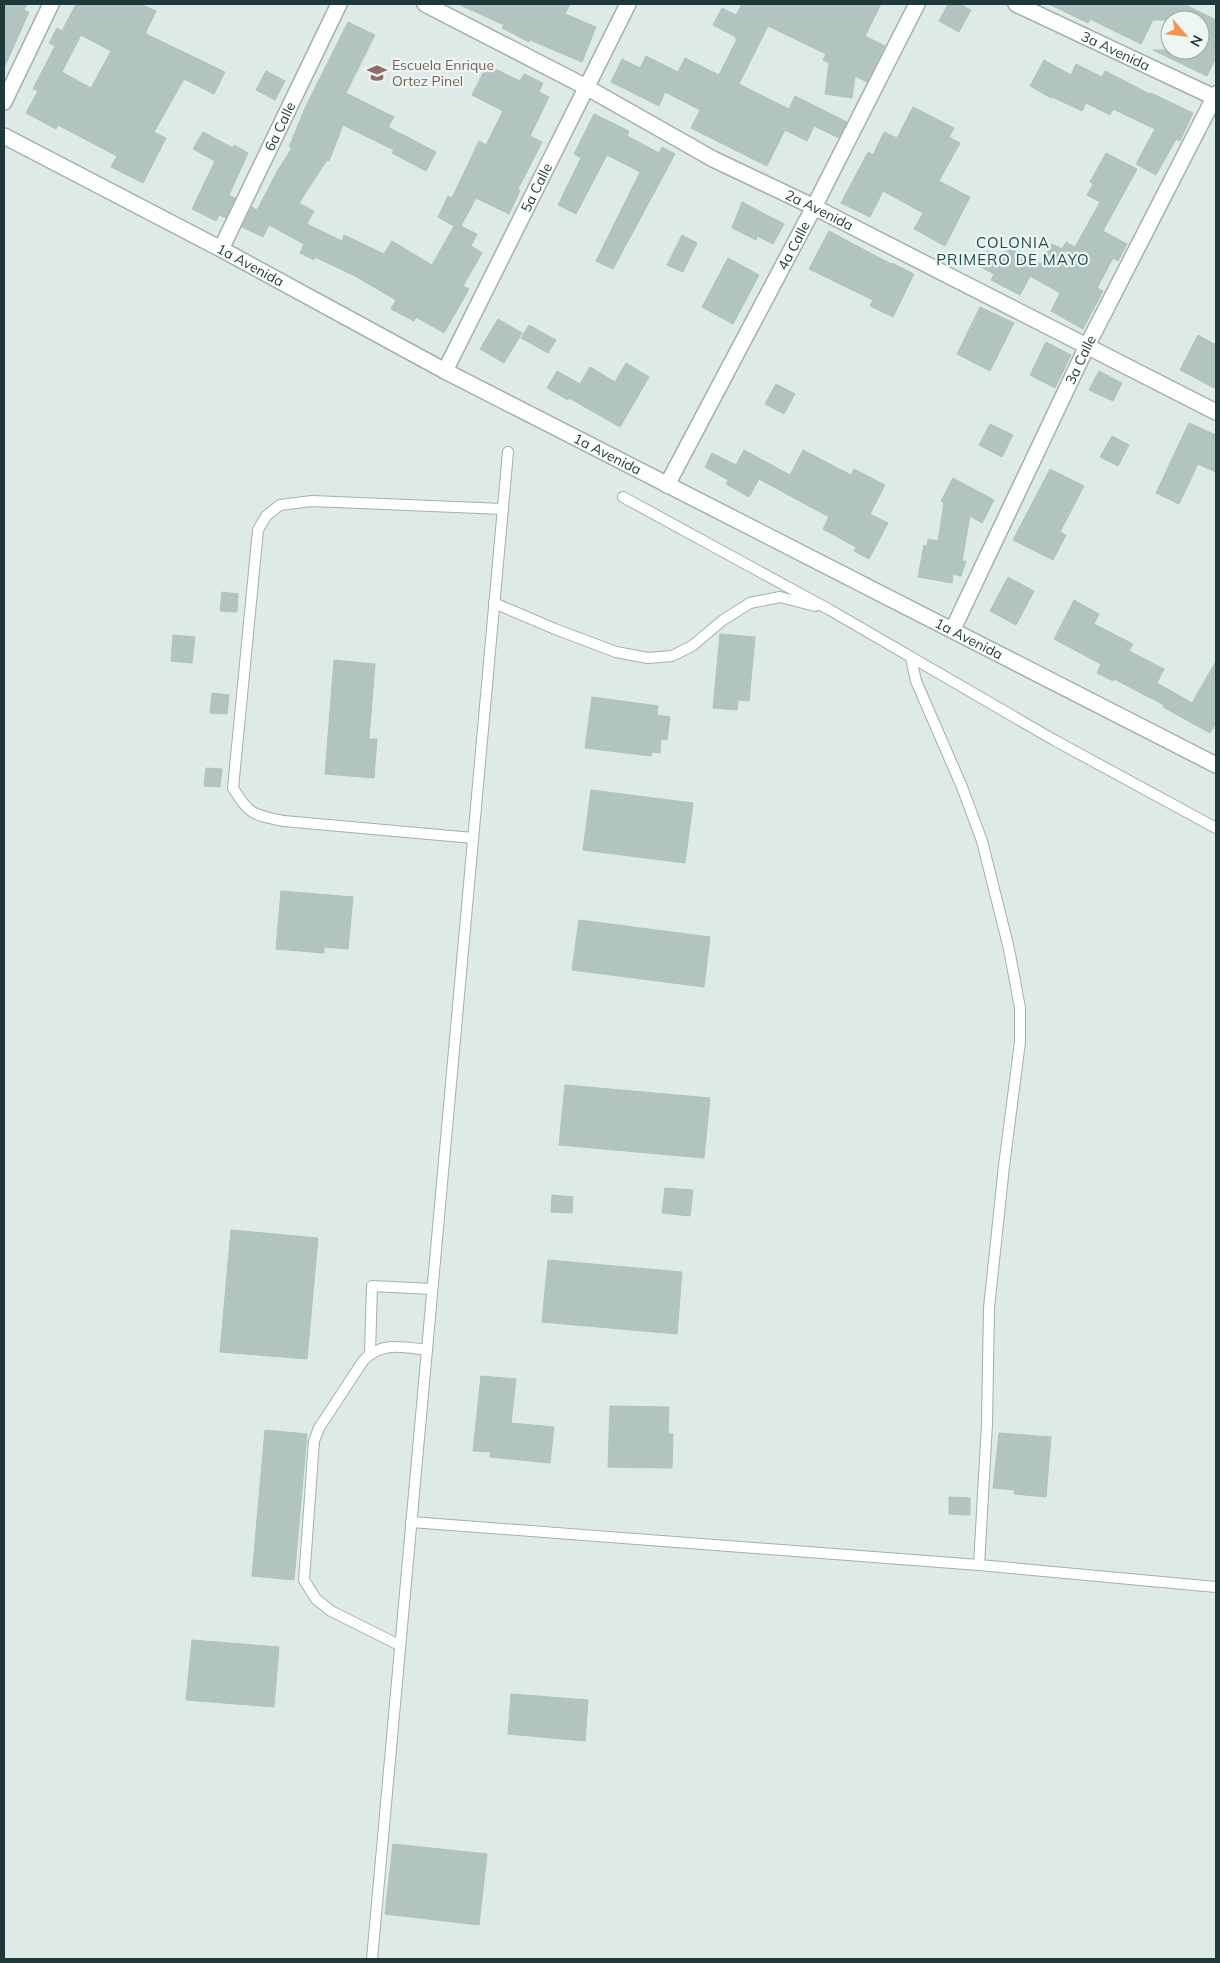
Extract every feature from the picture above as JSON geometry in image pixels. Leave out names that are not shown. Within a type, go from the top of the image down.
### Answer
[{"type":"street","points":[[4,102],[51,4]]},
{"type":"street","name":"6a Calle","points":[[221,249],[340,4]]},
{"type":"street","name":"2a Avenida","points":[[425,4],[586,87],[713,159],[814,207],[1216,412]]},
{"type":"street","name":"5a Calle","points":[[445,370],[628,4]]},
{"type":"street","name":"4a Calle","points":[[667,485],[814,207],[917,4]]},
{"type":"street","name":"3a Avenida","points":[[1016,4],[1216,96]]},
{"type":"street","name":"3a Calle","points":[[952,629],[1087,346],[1216,96]]},
{"type":"street","name":"1a Avenida","points":[[4,136],[221,249],[445,370],[1216,765]]},
{"type":"lane","points":[[372,1959],[508,452]]},
{"type":"lane","points":[[623,497],[830,610],[1054,740],[1216,828]]},
{"type":"lane","points":[[473,838],[284,821],[258,816],[244,807],[233,788],[258,530],[266,516],[280,505],[312,501],[502,509]]},
{"type":"lane","points":[[494,603],[616,652],[648,658],[672,656],[692,646],[723,620],[750,603],[780,597],[830,610]]},
{"type":"lane","points":[[911,658],[916,681],[962,787],[982,842],[1010,949],[1020,1008],[1020,1042],[1004,1166],[989,1308],[986,1433],[979,1566]]},
{"type":"lane","points":[[370,1353],[372,1286],[432,1289]]},
{"type":"lane","points":[[399,1645],[331,1611],[316,1599],[304,1580],[314,1441],[319,1428],[370,1353],[393,1346],[426,1350]]},
{"type":"lane","points":[[411,1522],[979,1566],[1216,1587]]},
{"type":"building","points":[[4,4],[27,4],[24,10],[29,12],[4,68]]},
{"type":"building","points":[[76,4],[140,4],[156,11],[146,34],[225,72],[214,94],[184,79],[154,132],[166,138],[143,183],[111,167],[117,156],[58,125],[56,129],[26,113],[38,91],[33,89],[55,46],[49,43],[57,28],[62,31]],"holes":[[[81,35],[111,51],[91,88],[62,72]]]},
{"type":"building","points":[[458,4],[570,4],[565,14],[596,27],[582,62],[530,40],[529,42],[502,28],[504,25]]},
{"type":"building","points":[[742,4],[881,4],[865,36],[885,46],[867,82],[855,76],[852,98],[825,94],[829,63],[823,60],[826,54],[768,26],[739,84],[789,109],[795,96],[847,122],[839,138],[814,126],[807,141],[785,130],[767,166],[691,128],[700,110],[665,92],[659,106],[611,82],[622,59],[640,68],[646,56],[678,72],[685,58],[719,75],[737,39],[713,25],[722,8],[736,15]]},
{"type":"building","points":[[948,4],[959,4],[971,10],[959,32],[939,21]]},
{"type":"building","points":[[1049,4],[1184,4],[1196,10],[1160,10],[1160,20],[1153,20],[1141,44],[1090,19],[1088,23]]},
{"type":"building","points":[[1210,17],[1216,20],[1216,57],[1207,76],[1174,60],[1210,60]]},
{"type":"building","points":[[348,22],[375,35],[346,93],[394,117],[388,127],[436,152],[426,171],[392,153],[394,150],[343,125],[329,161],[327,160],[299,203],[314,211],[307,224],[342,241],[344,235],[384,254],[392,241],[432,265],[454,226],[438,217],[448,196],[452,198],[479,141],[486,145],[503,111],[472,95],[487,65],[520,81],[524,74],[543,83],[539,92],[549,97],[530,136],[542,142],[518,189],[520,191],[509,214],[476,198],[461,226],[477,234],[471,246],[482,253],[463,286],[469,289],[444,333],[416,317],[414,321],[391,309],[396,300],[355,276],[315,257],[314,260],[300,253],[304,244],[269,225],[263,237],[242,227],[252,207],[257,210],[292,148],[289,147],[305,108]]},
{"type":"building","points":[[1044,60],[1071,75],[1076,64],[1102,77],[1105,71],[1193,113],[1180,141],[1176,139],[1156,175],[1136,164],[1155,129],[1113,109],[1110,115],[1086,103],[1082,111],[1051,98],[1030,86]]},
{"type":"building","points":[[266,71],[285,81],[275,100],[256,90]]},
{"type":"building","points":[[913,107],[954,128],[949,137],[960,143],[939,181],[970,197],[945,246],[914,229],[923,213],[883,191],[870,217],[841,203],[868,152],[873,155],[884,132],[897,138]]},
{"type":"building","points":[[594,114],[629,131],[627,136],[659,153],[662,147],[675,154],[613,269],[596,261],[640,172],[607,155],[576,214],[558,205],[581,158],[574,154]]},
{"type":"building","points":[[203,132],[233,148],[234,145],[248,153],[229,195],[235,198],[226,218],[219,215],[216,221],[192,209],[215,161],[193,149]]},
{"type":"building","points":[[1106,153],[1137,169],[1103,231],[1127,244],[1118,261],[1113,258],[1097,288],[1103,291],[1083,329],[1051,311],[1060,293],[1030,276],[1020,295],[991,280],[994,274],[979,266],[987,251],[1002,259],[1008,248],[1041,264],[1052,244],[1062,249],[1066,242],[1075,247],[1100,202],[1087,195],[1093,184],[1090,182]]},
{"type":"building","points":[[742,202],[784,224],[773,244],[757,236],[756,240],[732,228]]},
{"type":"building","points":[[829,231],[914,274],[893,317],[870,306],[873,300],[809,269]]},
{"type":"building","points":[[682,235],[697,243],[683,272],[667,265]]},
{"type":"building","points":[[728,258],[759,275],[733,324],[702,307]]},
{"type":"building","points":[[980,307],[1014,323],[990,371],[957,354]]},
{"type":"building","points":[[498,319],[522,333],[504,363],[480,349]]},
{"type":"building","points":[[529,325],[556,340],[548,353],[521,338]]},
{"type":"building","points":[[1198,335],[1216,345],[1216,389],[1180,370]]},
{"type":"building","points":[[1046,342],[1071,355],[1055,388],[1030,375]]},
{"type":"building","points":[[626,363],[649,377],[620,427],[569,398],[568,400],[547,388],[557,371],[580,384],[590,367],[615,382]]},
{"type":"building","points":[[1099,371],[1122,383],[1113,401],[1089,390]]},
{"type":"building","points":[[776,384],[795,394],[784,414],[765,404]]},
{"type":"building","points":[[1189,423],[1216,435],[1216,472],[1198,464],[1179,504],[1156,493]]},
{"type":"building","points":[[990,424],[1013,435],[1002,457],[979,445]]},
{"type":"building","points":[[1112,436],[1129,445],[1118,466],[1100,457]]},
{"type":"building","points":[[744,450],[790,475],[803,450],[851,475],[854,469],[885,485],[870,514],[888,523],[869,559],[854,551],[856,547],[823,529],[829,517],[759,479],[749,497],[726,484],[728,480],[705,467],[712,453],[736,465]]},
{"type":"building","points":[[1050,469],[1084,486],[1060,532],[1066,535],[1053,560],[1013,540]]},
{"type":"building","points":[[953,478],[994,500],[982,523],[970,516],[962,561],[966,561],[961,576],[953,574],[952,583],[918,577],[924,545],[927,546],[928,539],[938,541],[944,503],[941,501]]},
{"type":"building","points":[[1008,577],[1034,591],[1016,625],[990,611]]},
{"type":"building","points":[[222,592],[238,594],[237,612],[220,611]]},
{"type":"building","points":[[1074,600],[1099,614],[1094,624],[1133,644],[1129,651],[1164,669],[1157,683],[1192,703],[1216,661],[1216,723],[1210,733],[1163,707],[1164,705],[1114,679],[1113,681],[1097,673],[1101,664],[1054,639]]},
{"type":"building","points":[[720,634],[755,637],[749,701],[738,700],[737,710],[713,708]]},
{"type":"building","points":[[173,635],[195,637],[192,663],[171,661]]},
{"type":"building","points":[[334,660],[375,664],[369,739],[377,739],[374,778],[325,774]]},
{"type":"building","points":[[212,693],[229,695],[227,714],[210,713]]},
{"type":"building","points":[[592,697],[658,706],[657,715],[670,717],[667,740],[661,739],[660,753],[652,752],[651,756],[585,748]]},
{"type":"building","points":[[206,768],[222,769],[220,787],[204,786]]},
{"type":"building","points":[[591,790],[693,803],[685,863],[583,850]]},
{"type":"building","points":[[281,891],[353,897],[348,949],[324,947],[324,953],[276,949]]},
{"type":"building","points":[[579,920],[710,937],[704,987],[572,970]]},
{"type":"building","points":[[565,1085],[710,1098],[704,1158],[559,1145]]},
{"type":"building","points":[[665,1188],[693,1190],[690,1216],[662,1213]]},
{"type":"building","points":[[552,1195],[573,1197],[572,1213],[551,1212]]},
{"type":"building","points":[[231,1230],[318,1238],[307,1359],[220,1352]]},
{"type":"building","points":[[548,1260],[682,1272],[677,1334],[542,1322]]},
{"type":"building","points":[[481,1376],[516,1379],[511,1423],[554,1427],[550,1463],[490,1457],[491,1452],[473,1451]]},
{"type":"building","points":[[610,1406],[669,1407],[668,1434],[673,1434],[672,1468],[608,1467]]},
{"type":"building","points":[[265,1430],[307,1434],[294,1580],[252,1576]]},
{"type":"building","points":[[999,1433],[1051,1437],[1046,1497],[1014,1494],[1015,1490],[993,1488]]},
{"type":"building","points":[[949,1497],[970,1498],[970,1515],[949,1514]]},
{"type":"building","points":[[192,1640],[279,1647],[274,1707],[186,1700]]},
{"type":"building","points":[[511,1694],[588,1700],[585,1741],[508,1734]]},
{"type":"building","points":[[393,1844],[487,1854],[479,1925],[385,1914]]},
{"type":"place","name":"Escuela Enrique Ortez Pinel","points":[[377,73]]},
{"type":"district","name":"COLONIA PRIMERO DE MAYO","points":[[1013,252]]}]
